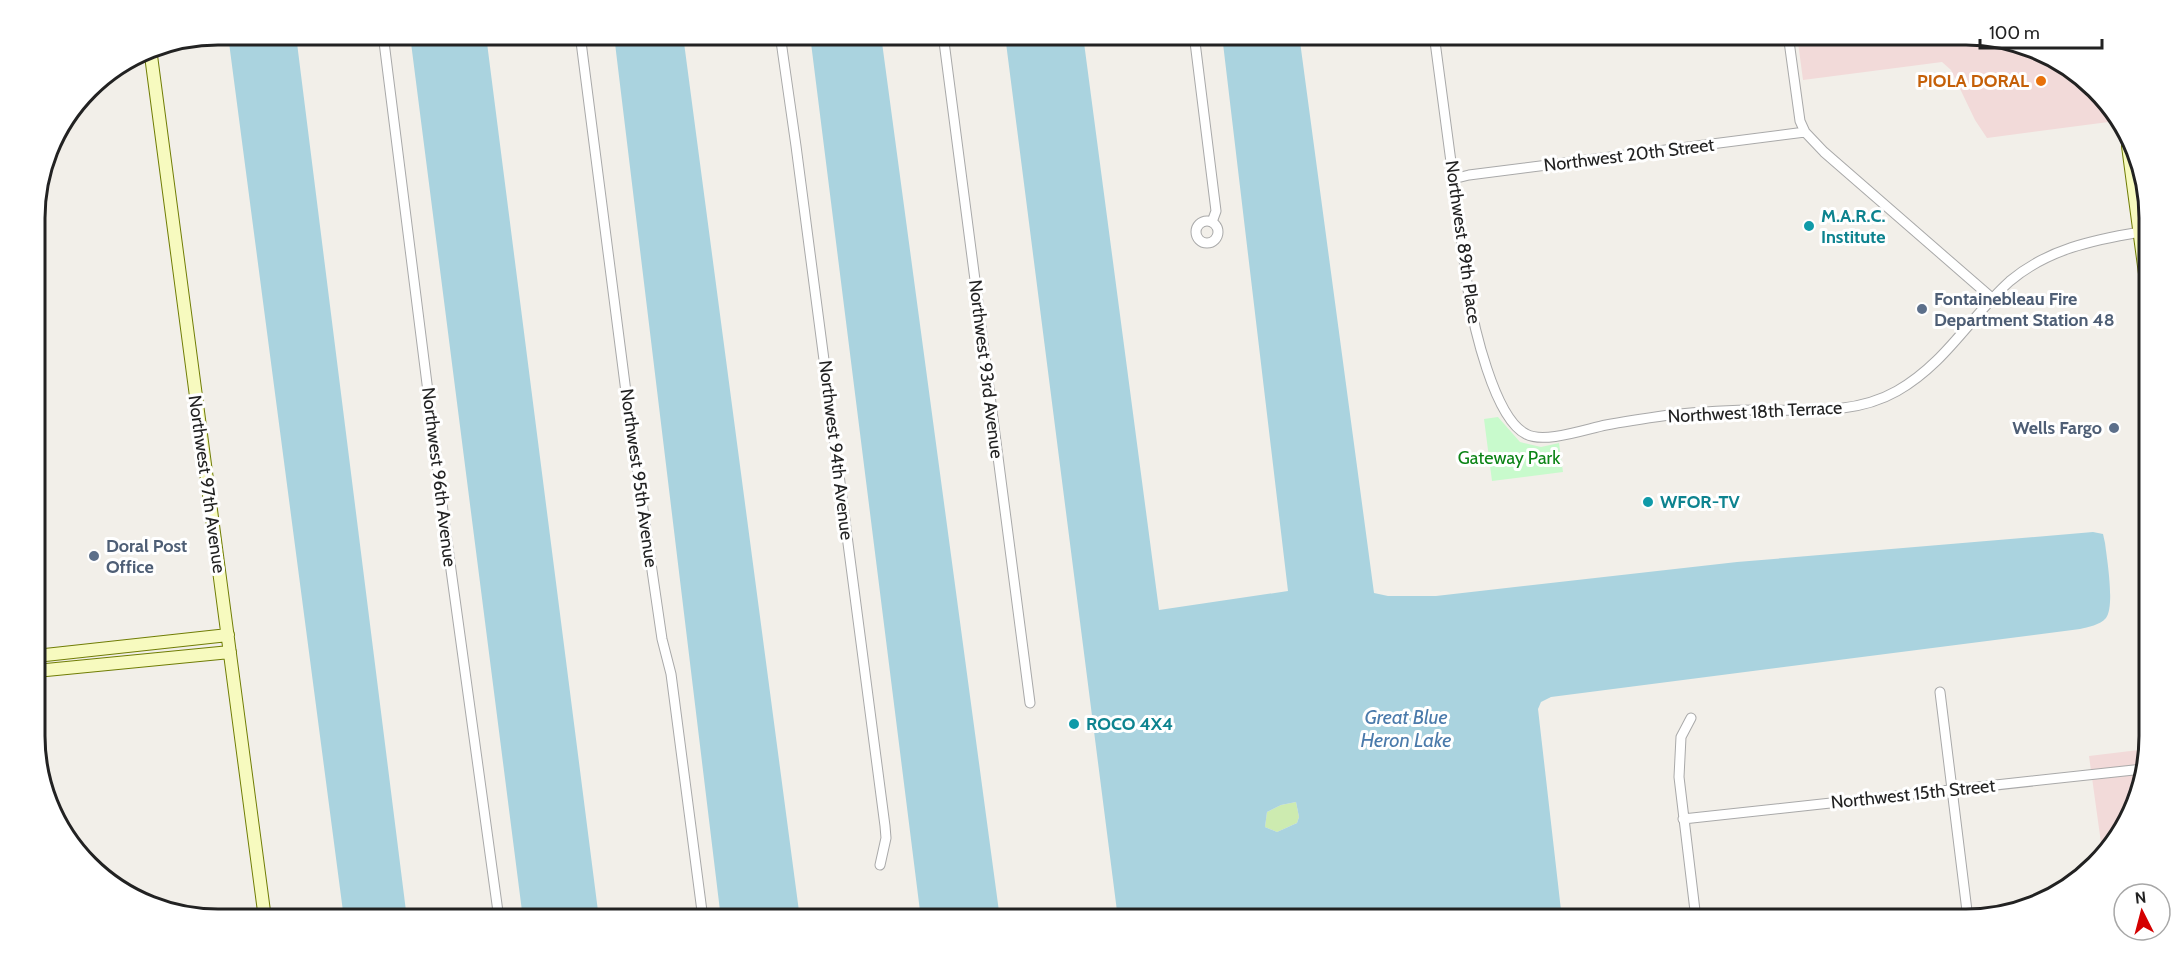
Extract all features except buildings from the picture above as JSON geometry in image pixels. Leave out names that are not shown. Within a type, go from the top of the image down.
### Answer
[{"type":"street","name":"Northwest 96th Avenue","points":[[384,45],[444,519],[497,909]]},
{"type":"street","name":"Northwest 95th Avenue","points":[[581,45],[626,392],[662,639],[671,674],[702,909]]},
{"type":"street","name":"Northwest 94th Avenue","points":[[782,45],[885,826],[886,838],[880,865]]},
{"type":"street","name":"Northwest 93rd Avenue","points":[[944,45],[1030,704]]},
{"type":"street","points":[[1195,45],[1216,211],[1212,222]]},
{"type":"street","name":"Northwest 89th Place","points":[[1435,45],[1469,300],[1480,347],[1505,410],[1519,429],[1528,435]]},
{"type":"street","points":[[1789,45],[1798,114],[1805,132],[1824,152],[1993,298]]},
{"type":"street","name":"Northwest 97th Avenue","points":[[151,58],[265,909]]},
{"type":"street","name":"Northwest 20th Street","points":[[1453,180],[1468,175],[1805,132]]},
{"type":"street","name":"Northwest 18th Terrace","points":[[1528,435],[1551,436],[1690,413],[1820,410],[1867,403],[1897,391],[1929,369],[1948,351],[1993,298],[2017,276],[2049,256],[2085,242],[2139,232]]},
{"type":"street","points":[[45,655],[228,635]]},
{"type":"street","points":[[45,670],[230,651]]},
{"type":"street","points":[[1940,693],[1967,909]]},
{"type":"street","points":[[1690,718],[1681,737],[1680,787],[1695,909]]},
{"type":"street","name":"Northwest 15th Street","points":[[1683,819],[2136,770]]},
{"type":"shaded area","points":[[1798,45],[1989,46],[2022,54],[2053,68],[2088,96],[2109,122],[1987,138],[1975,120],[1951,70],[1942,62],[1803,80]]},
{"type":"shaded area","points":[[2138,750],[2136,770],[2126,802],[2116,823],[2101,843],[2089,756]]},
{"type":"green space","name":"Gateway Park","points":[[1498,417],[1520,442],[1541,447],[1559,443],[1563,472],[1492,481],[1484,419]]},
{"type":"green space","points":[[1296,802],[1299,817],[1297,823],[1277,832],[1265,827],[1267,812],[1281,805]]},
{"type":"water","points":[[229,45],[297,45],[406,909],[343,909]]},
{"type":"water","points":[[411,45],[487,45],[598,909],[522,909]]},
{"type":"water","points":[[615,45],[684,45],[799,909],[720,909]]},
{"type":"water","points":[[811,45],[882,45],[999,909],[920,909]]},
{"type":"water","name":"Great Blue Heron Lake","points":[[1006,45],[1084,45],[1159,610],[1288,591],[1223,45],[1300,45],[1374,593],[1388,596],[1436,596],[1737,562],[2093,532],[2103,534],[2109,571],[2110,603],[2106,618],[2097,624],[2080,629],[1551,697],[1541,702],[1538,709],[1561,909],[1117,909]],"holes":[[[1296,802],[1299,817],[1297,823],[1277,832],[1265,827],[1267,812],[1281,805]]]},
{"type":"place","name":"PIOLA DORAL","points":[[2041,81]]},
{"type":"place","name":"M.A.R.C. Institute","points":[[1809,226]]},
{"type":"place","name":"Fontainebleau Fire Department Station 48","points":[[1922,309]]},
{"type":"place","name":"Wells Fargo","points":[[2114,428]]},
{"type":"place","name":"WFOR-TV","points":[[1648,502]]},
{"type":"place","name":"Doral Post Office","points":[[94,556]]},
{"type":"place","name":"ROCO 4X4","points":[[1074,724]]}]
